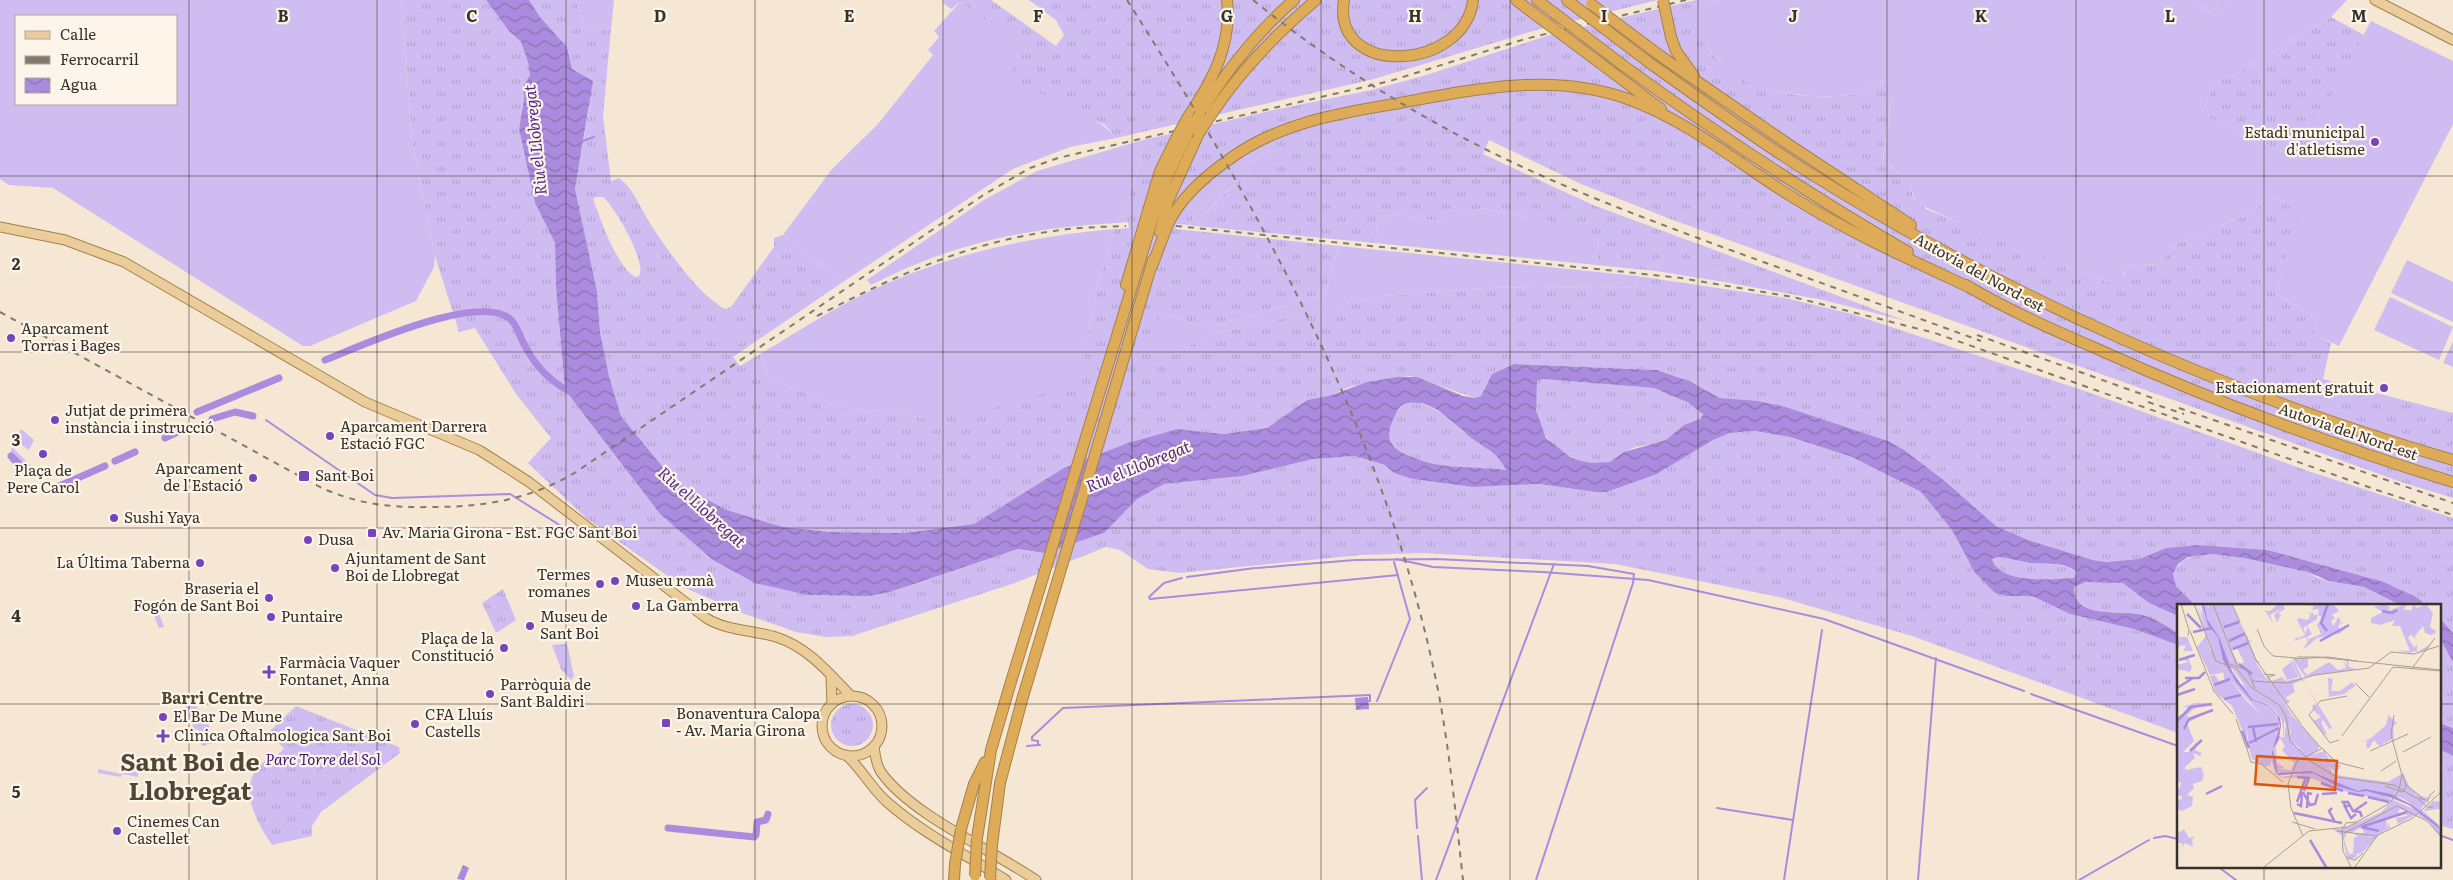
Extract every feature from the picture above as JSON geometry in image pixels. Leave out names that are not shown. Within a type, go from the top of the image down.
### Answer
[{"type":"highway","points":[[975,878],[977,838],[991,750],[1153,218],[1188,117],[1210,84],[1220,63],[1228,27],[1227,0]]},
{"type":"highway","points":[[1182,135],[1200,114],[1219,84],[1250,43],[1294,0]]},
{"type":"highway","points":[[992,879],[1000,783],[1053,594],[1152,266],[1168,201],[1199,133],[1222,98],[1276,35],[1316,0]]},
{"type":"highway","points":[[1344,0],[1345,20],[1356,42],[1372,53],[1396,57],[1424,52],[1451,39],[1466,23],[1474,0]]},
{"type":"highway","points":[[1516,0],[1689,129],[1786,193],[1836,223],[1970,288]]},
{"type":"highway","name":"Autovia del Nord-est","points":[[1537,0],[1699,121],[1798,186],[1970,288],[2044,325],[2184,388],[2345,448],[2453,482]]},
{"type":"highway","name":"Autovia del Nord-est","points":[[1567,0],[1712,108],[1808,172],[1868,208],[1981,270],[2102,330],[2207,375],[2340,426],[2453,460]]},
{"type":"highway","points":[[1663,0],[1671,37],[1682,62],[1702,87]]},
{"type":"highway","points":[[1588,2],[1702,87],[1981,270]]},
{"type":"highway","points":[[1152,266],[1174,214],[1204,180],[1233,156],[1256,142],[1282,130],[1315,119],[1484,88],[1534,84],[1573,86],[1612,94],[1643,104],[1689,129]]},
{"type":"highway","points":[[954,880],[961,830],[974,784],[991,750]]},
{"type":"main road","points":[[2375,0],[2453,40]]},
{"type":"main road","points":[[0,227],[64,240],[124,262],[365,402],[479,450],[529,482],[706,618],[728,627],[788,641],[803,650],[851,696]]},
{"type":"main road","points":[[831,676],[832,704]]},
{"type":"main road","points":[[846,755],[863,754],[874,746],[881,732],[880,714],[868,700],[851,696],[840,698],[832,704],[823,716],[823,734],[831,747],[846,755],[859,766],[888,803],[935,837],[1006,880]]},
{"type":"main road","points":[[874,746],[880,771],[901,793],[939,822],[1004,859],[1036,880]]},
{"type":"green space","points":[[0,0],[401,0],[412,141],[435,256],[434,267],[416,301],[310,346],[303,346],[53,188],[9,185],[0,179]]},
{"type":"green space","points":[[401,0],[486,0],[509,31],[521,42],[528,62],[530,75],[523,87],[524,99],[519,129],[535,203],[555,243],[556,288],[565,390],[660,514],[808,595],[870,596],[890,592],[1018,549],[1044,553],[1164,484],[1243,476],[1313,459],[1355,456],[1385,465],[1394,473],[1412,479],[1473,487],[1539,484],[1607,492],[1657,474],[1713,440],[1730,433],[1755,431],[1790,437],[1852,457],[1921,492],[1952,530],[1975,573],[1995,593],[2006,596],[2032,596],[2070,614],[2134,629],[2177,645],[2177,733],[1912,636],[1779,597],[1615,564],[1423,553],[1361,555],[1179,573],[1148,569],[1120,550],[1106,547],[1015,583],[852,636],[826,637],[796,632],[742,613],[683,587],[586,518],[528,463],[551,438],[516,394],[475,328],[459,332],[435,256],[412,141]]},
{"type":"green space","points":[[529,0],[576,0],[587,32],[611,29],[603,116],[611,181],[619,178],[625,183],[666,247],[704,293],[725,309],[731,307],[774,247],[774,238],[783,235],[843,282],[733,357],[740,366],[760,354],[768,377],[840,407],[925,418],[1085,356],[1097,285],[1114,229],[1129,228],[1128,222],[1118,223],[1140,162],[1139,141],[1371,90],[1423,76],[1553,34],[1696,0],[1721,0],[1692,5],[1688,23],[1697,36],[1737,76],[1763,88],[1807,96],[1856,94],[1892,80],[1892,97],[1883,157],[1888,165],[1908,179],[1914,199],[1926,209],[2107,282],[2117,282],[2124,275],[2125,268],[2129,266],[2158,264],[2178,243],[2249,214],[2268,199],[2275,198],[2301,212],[2275,293],[2316,318],[2314,334],[2331,343],[2323,379],[2453,413],[2453,498],[2404,483],[1673,220],[1581,184],[1489,140],[1483,154],[1593,205],[1906,321],[1823,300],[1724,282],[1725,275],[1661,253],[1656,271],[1596,265],[1598,240],[1528,217],[1481,208],[1477,214],[1446,209],[1442,222],[1399,215],[1379,217],[1375,243],[1196,226],[1232,186],[1276,156],[1272,149],[1248,164],[1215,192],[1205,202],[1189,225],[1177,224],[1175,229],[1339,246],[1325,294],[1209,328],[1160,313],[1157,360],[1167,358],[1210,334],[1383,296],[1483,288],[1598,286],[1634,288],[1637,276],[1785,298],[1852,314],[2082,390],[2308,471],[2453,518],[2453,633],[2440,618],[2440,604],[2425,604],[2418,598],[2384,582],[2268,550],[2197,545],[2166,548],[2139,559],[2106,562],[2093,560],[2028,540],[1996,526],[1946,482],[1888,441],[1786,407],[1720,398],[1689,381],[1657,370],[1514,364],[1492,374],[1481,396],[1475,398],[1411,376],[1385,379],[1349,387],[1332,395],[1307,400],[1267,428],[1223,434],[1178,429],[1000,509],[974,524],[903,533],[830,532],[783,527],[727,510],[676,483],[621,416],[609,376],[600,332],[597,291],[575,189],[589,108],[572,69],[567,47],[540,17]],"holes":[[[595,197],[603,197],[622,223],[634,247],[640,269],[639,276],[636,277],[629,272],[616,254],[593,199]]]},
{"type":"green space","points":[[576,0],[614,0],[611,29],[587,32]]},
{"type":"green space","points":[[944,0],[991,0],[1056,46],[1064,35],[1056,20],[1029,0],[1658,0],[1540,29],[1374,79],[1116,138],[1105,125],[1068,106],[1006,81],[960,2],[951,9],[942,2]]},
{"type":"green space","points":[[1721,0],[2194,0],[2215,16],[2229,0],[2347,0],[2331,17],[2235,74],[2214,83],[2205,106],[2210,119],[2278,149],[2296,160],[2371,21],[2453,61],[2453,124],[2339,346],[2313,334],[2316,318],[2275,293],[2300,212],[2275,198],[2268,199],[2249,214],[2178,243],[2158,264],[2129,266],[2125,268],[2122,279],[2117,282],[2107,282],[1985,234],[1916,203],[1908,179],[1883,161],[1892,97],[1892,80],[1882,81],[1854,94],[1809,96],[1760,87],[1746,82],[1735,75],[1696,36],[1689,26],[1686,16],[1687,10],[1692,5]]},
{"type":"green space","points":[[2194,0],[2229,0],[2215,16]]},
{"type":"green space","points":[[960,2],[1023,47],[1007,81],[1051,97],[1079,110],[1105,127],[1116,138],[1070,147],[1013,169],[843,282],[783,235],[832,169],[878,124],[933,55],[928,50],[939,37],[934,31]]},
{"type":"green space","points":[[2331,17],[2364,35],[2296,160],[2278,149],[2210,119],[2205,106],[2214,83],[2235,74]]},
{"type":"green space","points":[[1139,141],[1140,162],[1118,223],[1052,229],[991,240],[931,258],[871,285],[867,280],[984,200],[1037,171]]},
{"type":"green space","points":[[1272,149],[1277,156],[1232,186],[1196,226],[1189,225],[1205,202],[1215,192],[1248,164]]},
{"type":"green space","points":[[1481,208],[1527,217],[1531,213],[1598,240],[1596,265],[1375,243],[1379,217],[1399,215],[1442,222],[1446,209],[1477,214]]},
{"type":"green space","points":[[1114,229],[1097,285],[1085,356],[1071,386],[990,409],[925,418],[840,407],[768,377],[760,354],[834,310],[907,275],[965,256],[1023,241]]},
{"type":"green space","points":[[1339,246],[1637,276],[1634,288],[1598,286],[1483,288],[1383,296],[1210,334],[1167,358],[1157,361],[1155,336],[1160,313],[1209,328],[1325,294]]},
{"type":"green space","points":[[1661,252],[1725,275],[1724,282],[1656,271]]},
{"type":"green space","points":[[2407,260],[2453,282],[2453,322],[2391,293]]},
{"type":"green space","points":[[2390,297],[2453,327],[2439,360],[2374,330]]},
{"type":"green space","points":[[730,317],[754,332],[731,350],[712,335]]},
{"type":"green space","points":[[2453,341],[2453,367],[2443,363]]},
{"type":"green space","points":[[1543,379],[1654,388],[1682,399],[1703,413],[1701,419],[1665,441],[1632,448],[1616,459],[1603,464],[1587,463],[1559,449],[1543,431],[1537,415],[1536,398],[1537,381]]},
{"type":"green space","points":[[1423,403],[1449,417],[1462,431],[1483,445],[1503,463],[1506,470],[1437,465],[1415,459],[1395,447],[1390,437],[1390,431],[1391,424],[1399,407],[1404,404]]},
{"type":"green space","points":[[21,429],[34,440],[29,450],[15,440]]},
{"type":"green space","points":[[12,447],[30,465],[31,474],[27,476],[21,474],[9,460]]},
{"type":"green space","points":[[2212,554],[2244,558],[2307,572],[2318,578],[2364,587],[2398,604],[2194,604],[2176,586],[2173,574],[2184,560],[2194,556]]},
{"type":"green space","points":[[1998,557],[2030,563],[2061,565],[2077,572],[2074,578],[2028,579],[2016,577],[2005,573],[1997,567],[1992,559]]},
{"type":"green space","points":[[2117,581],[2129,585],[2149,603],[2177,616],[2177,632],[2148,616],[2134,613],[2101,612],[2082,605],[2076,598],[2074,587],[2086,582]]},
{"type":"green space","points":[[503,589],[516,620],[496,633],[482,603]]},
{"type":"green space","points":[[161,606],[163,610],[158,611],[164,627],[159,628],[152,611]]},
{"type":"green space","points":[[2440,639],[2453,662],[2453,728],[2440,723]]},
{"type":"green space","points":[[567,644],[574,676],[571,680],[561,669],[552,645]]},
{"type":"green space","points":[[194,699],[201,720],[207,718],[213,743],[202,746],[198,729],[194,730],[185,702]]},
{"type":"green space","points":[[856,704],[864,707],[870,713],[873,725],[870,737],[864,743],[848,746],[840,743],[834,737],[831,721],[834,713],[840,707]]},
{"type":"green space","name":"Parc Torre del Sol","points":[[296,706],[399,747],[400,753],[321,812],[312,826],[312,836],[272,845],[253,810],[250,800],[251,780],[256,769],[270,757],[278,766],[283,762],[277,755],[284,749],[269,732]]},
{"type":"green space","points":[[2440,750],[2453,756],[2453,829],[2440,825]]},
{"type":"green space","points":[[342,757],[350,770],[325,785],[318,772]]},
{"type":"green space","points":[[98,769],[121,774],[122,769],[138,772],[138,777],[122,774],[121,777],[98,773]]},
{"type":"water","name":"Riu el Llobregat","points":[[486,0],[529,0],[540,17],[567,47],[572,69],[593,81],[575,189],[597,291],[600,332],[609,376],[621,416],[676,483],[727,510],[783,527],[830,532],[903,533],[974,524],[1064,468],[1128,443],[1178,429],[1223,434],[1267,428],[1307,400],[1332,395],[1367,382],[1397,377],[1417,377],[1463,396],[1475,398],[1481,396],[1492,374],[1514,364],[1657,370],[1689,381],[1720,398],[1757,401],[1786,407],[1888,441],[1904,450],[1946,482],[1996,526],[2028,540],[2093,560],[2106,562],[2139,559],[2166,548],[2197,545],[2268,550],[2384,582],[2418,598],[2425,604],[2398,604],[2364,587],[2330,581],[2307,572],[2244,558],[2212,554],[2188,557],[2178,564],[2173,574],[2176,586],[2194,604],[2177,604],[2177,616],[2149,603],[2123,583],[2086,582],[2074,587],[2076,598],[2082,605],[2101,612],[2134,613],[2152,618],[2177,632],[2177,645],[2134,629],[2070,614],[2032,596],[2006,596],[1995,593],[1975,573],[1952,530],[1921,492],[1852,457],[1790,437],[1755,431],[1730,433],[1713,440],[1657,474],[1607,492],[1539,484],[1473,487],[1412,479],[1394,473],[1385,465],[1355,456],[1313,459],[1243,476],[1164,484],[1136,500],[1104,533],[1044,553],[1018,549],[890,592],[870,596],[808,595],[755,583],[713,560],[660,514],[565,390],[556,288],[555,243],[535,203],[519,129],[524,99],[523,87],[530,75],[521,42],[509,31]],"holes":[[[1543,379],[1654,388],[1687,402],[1703,414],[1701,419],[1684,425],[1666,440],[1624,452],[1610,462],[1592,463],[1570,457],[1546,438],[1536,410],[1537,381]],[[1423,403],[1444,415],[1492,453],[1506,470],[1460,467],[1425,462],[1406,455],[1394,447],[1389,437],[1391,424],[1399,407],[1404,404]],[[1998,557],[2030,563],[2067,566],[2077,572],[2074,578],[2028,579],[2016,577],[2005,573],[1997,567],[1992,559]]]},
{"type":"water","points":[[2440,618],[2453,633],[2453,662],[2440,639]]},
{"type":"water","points":[[1368,697],[1369,709],[1356,710],[1355,698]]},
{"type":"water","points":[[2440,723],[2453,728],[2453,756],[2440,750]]},
{"type":"water","points":[[463,865],[469,868],[464,880],[457,879]]},
{"type":"waterway","points":[[583,141],[594,137]]},
{"type":"waterway","points":[[325,360],[422,323],[477,312],[499,313],[513,322],[529,354],[545,374],[573,393]]},
{"type":"waterway","points":[[197,412],[279,378]]},
{"type":"waterway","points":[[212,419],[235,412],[253,416]]},
{"type":"waterway","points":[[266,420],[375,495],[392,498],[510,494],[577,536]]},
{"type":"waterway","points":[[165,438],[188,427]]},
{"type":"waterway","points":[[115,461],[135,452]]},
{"type":"waterway","points":[[11,456],[29,474]]},
{"type":"waterway","points":[[57,487],[105,466]]},
{"type":"waterway","points":[[1396,559],[1433,567],[1543,572],[1648,580],[1824,619],[2024,691]]},
{"type":"waterway","points":[[1293,565],[1355,560],[1436,559],[1588,566],[1634,574],[1633,583],[1536,880]]},
{"type":"waterway","points":[[1377,701],[1410,619],[1394,562]]},
{"type":"waterway","points":[[1436,880],[1554,564]]},
{"type":"waterway","points":[[1257,568],[1292,565]]},
{"type":"waterway","points":[[1187,577],[1255,568]]},
{"type":"waterway","points":[[1182,578],[1164,583],[1149,597],[1150,599],[1398,575]]},
{"type":"waterway","points":[[1784,880],[1822,630]]},
{"type":"waterway","points":[[1918,880],[1936,658]]},
{"type":"waterway","points":[[2031,694],[2177,746]]},
{"type":"waterway","points":[[1040,745],[1038,745],[1038,741],[1032,740],[1032,737],[1063,708],[1370,695],[1370,701],[1368,701]]},
{"type":"waterway","points":[[1027,746],[1038,745]]},
{"type":"waterway","points":[[1417,828],[1415,800],[1427,788]]},
{"type":"waterway","points":[[1717,808],[1793,820]]},
{"type":"waterway","points":[[668,828],[754,837],[756,835],[757,822],[766,820],[768,814]]},
{"type":"waterway","points":[[2440,835],[2453,840]]},
{"type":"waterway","points":[[1418,836],[1422,880]]},
{"type":"waterway","points":[[2154,838],[2165,836],[2177,839]]},
{"type":"waterway","points":[[2079,880],[2149,840]]},
{"type":"waterway","points":[[2220,868],[2236,880]]},
{"type":"railway","points":[[1127,0],[1226,162],[1272,246],[1314,331],[1353,418],[1387,506],[1416,597],[1438,690],[1449,761],[1463,880]]},
{"type":"railway","points":[[1253,0],[1308,42],[1365,81],[1424,117],[1515,164],[1576,191],[1670,228],[1981,341]]},
{"type":"railway","points":[[0,312],[329,491],[357,500],[402,507],[453,507],[508,500],[542,489],[576,472],[985,194],[1030,168],[1058,158],[1390,81],[1525,39],[1686,0]]},
{"type":"railway","points":[[817,316],[903,275],[961,252],[991,243],[1063,230],[1126,226]]},
{"type":"railway","points":[[1176,226],[1681,278],[1793,297],[1935,333],[2377,490],[2453,515]]},
{"type":"railway","points":[[1977,335],[2158,400]]},
{"type":"railway","points":[[2148,402],[2184,414]]},
{"type":"railway","points":[[2179,408],[2453,503]]},
{"type":"place","name":"Estadi municipal d'atletisme","points":[[2375,142]]},
{"type":"place","name":"Aparcament Torras i Bages","points":[[11,338]]},
{"type":"place","name":"Estacionament gratuit","points":[[2384,388]]},
{"type":"place","name":"Jutjat de primera instància i instrucció","points":[[55,420]]},
{"type":"place","name":"Aparcament Darrera Estació FGC","points":[[330,436]]},
{"type":"place","name":"Plaça de Pere Carol","points":[[43,454]]},
{"type":"place","name":"Sant Boi","points":[[304,476]]},
{"type":"place","name":"Aparcament de l'Estació","points":[[253,478]]},
{"type":"place","name":"Sushi Yaya","points":[[114,518]]},
{"type":"place","name":"Av. Maria Girona - Est. FGC Sant Boi","points":[[372,533]]},
{"type":"place","name":"Dusa","points":[[308,540]]},
{"type":"place","name":"La Última Taberna","points":[[200,563]]},
{"type":"place","name":"Ajuntament de Sant Boi de Llobregat","points":[[335,568]]},
{"type":"place","name":"Museu romà","points":[[615,581]]},
{"type":"place","name":"Termes romanes","points":[[600,584]]},
{"type":"place","name":"Braseria el Fogón de Sant Boi","points":[[269,598]]},
{"type":"place","name":"La Gamberra","points":[[636,606]]},
{"type":"place","name":"Puntaire","points":[[271,617]]},
{"type":"place","name":"Museu de Sant Boi","points":[[530,626]]},
{"type":"place","name":"Plaça de la Constitució","points":[[504,648]]},
{"type":"place","name":"Farmàcia Vaquer Fontanet, Anna","points":[[269,672]]},
{"type":"place","name":"Parròquia de Sant Baldiri","points":[[490,694]]},
{"type":"place","name":"El Bar De Mune","points":[[163,717]]},
{"type":"place","name":"Bonaventura Calopa - Av. Maria Girona","points":[[666,723]]},
{"type":"place","name":"CFA Lluís Castells","points":[[415,724]]},
{"type":"place","name":"Clinica Oftalmologica Sant Boi","points":[[163,736]]},
{"type":"place","name":"Cinemes Can Castellet","points":[[117,831]]},
{"type":"district","name":"Barri Centre","points":[[212,698]]},
{"type":"district","name":"Sant Boi de Llobregat","points":[[190,776]]}]
